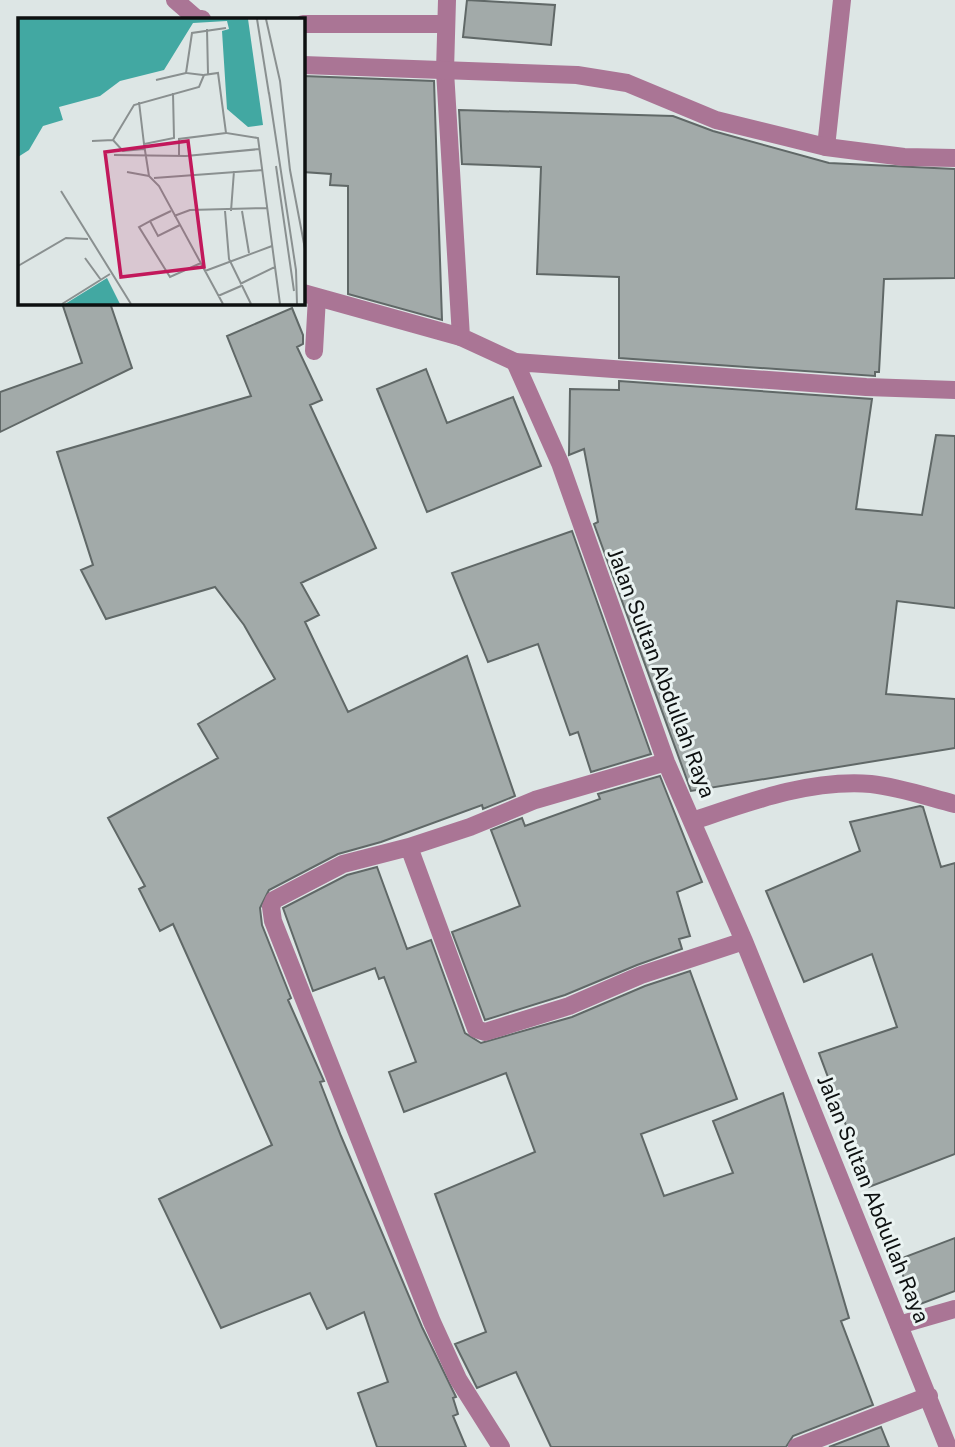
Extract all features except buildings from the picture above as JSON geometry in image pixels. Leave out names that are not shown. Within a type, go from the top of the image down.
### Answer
[{"type":"street","points":[[175,0],[196,18]]},
{"type":"street","points":[[446,0],[445,71],[461,337]]},
{"type":"street","points":[[826,147],[842,0]]},
{"type":"street","points":[[304,24],[445,23]]},
{"type":"street","points":[[304,65],[577,75],[627,83],[716,120],[826,147],[904,157],[955,158]]},
{"type":"street","points":[[314,351],[310,295],[461,337],[515,362],[866,387],[955,390]]},
{"type":"street","name":"Jalan Sultan Abdullah Raya","points":[[515,362],[560,463],[666,762],[744,941],[948,1447]]},
{"type":"street","points":[[501,1447],[458,1379],[432,1322],[271,911],[274,900],[343,864],[410,847],[470,827],[535,800],[666,762]]},
{"type":"street","points":[[693,821],[743,803],[846,784],[873,784],[955,804]]},
{"type":"street","points":[[410,847],[476,1029],[485,1032],[569,1006],[641,975],[744,941]]},
{"type":"street","points":[[899,1325],[955,1309]]},
{"type":"street","points":[[797,1447],[929,1396]]}]
